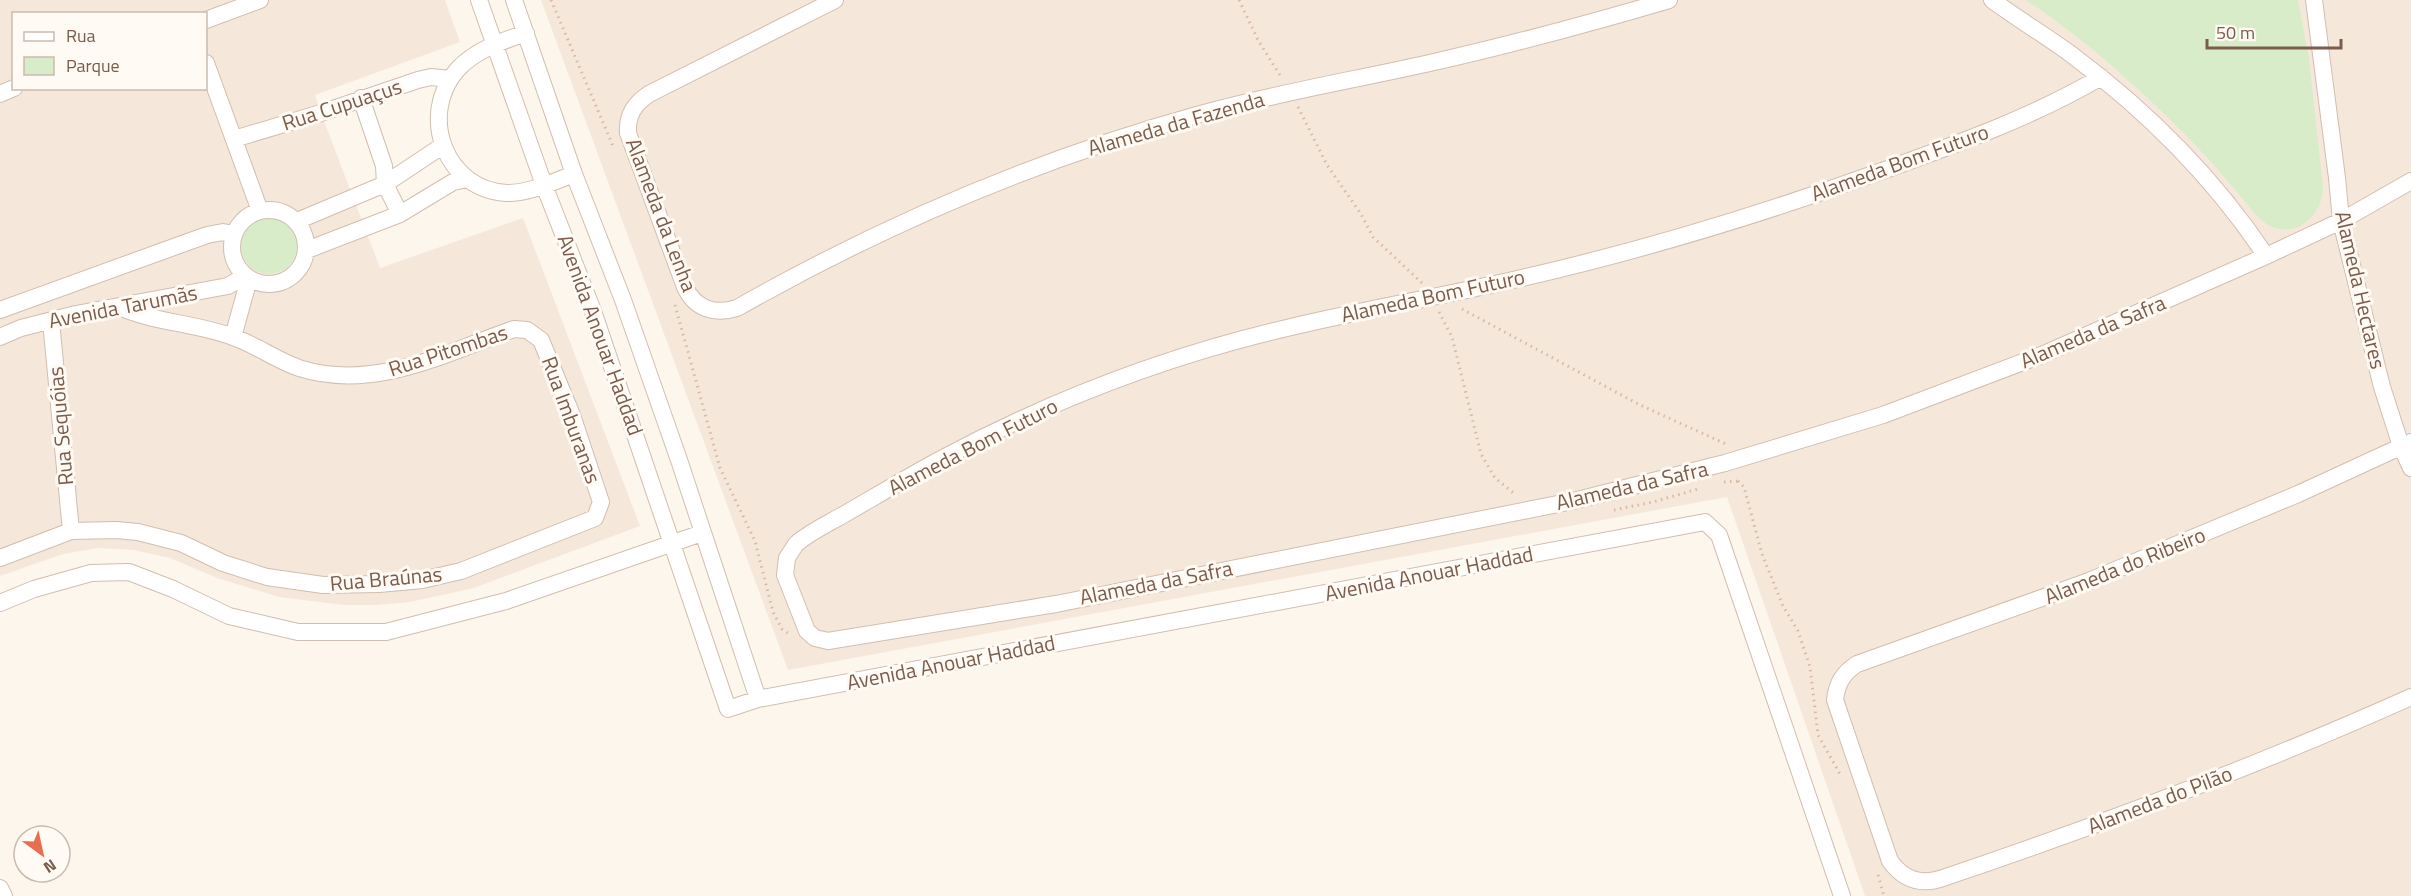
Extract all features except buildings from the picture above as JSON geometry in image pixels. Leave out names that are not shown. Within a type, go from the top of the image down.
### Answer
[{"type":"street","points":[[207,20],[260,0]]},
{"type":"street","name":"Avenida Anouar Haddad","points":[[479,0],[544,185],[593,311],[728,709],[758,699],[1705,522],[1719,536],[1842,896]]},
{"type":"street","name":"Avenida Anouar Haddad","points":[[514,0],[574,174],[623,300],[758,699]]},
{"type":"street","name":"Alameda da Lenha","points":[[708,310],[694,301],[685,287],[628,133],[631,113],[635,105],[649,94],[835,0]]},
{"type":"street","name":"Alameda da Fazenda","points":[[708,310],[728,311],[737,308],[816,264],[887,229],[1046,163],[1178,121],[1290,93],[1526,40],[1669,0]]},
{"type":"street","points":[[1992,0],[2101,77],[2137,108],[2187,157],[2242,220],[2266,256]]},
{"type":"street","name":"Alameda Hectares","points":[[2313,0],[2341,221],[2366,327],[2406,444],[2411,468]]},
{"type":"street","points":[[526,33],[495,44],[470,59],[450,79],[443,91],[438,112],[442,146],[453,164],[468,179],[480,186],[507,193],[521,192],[574,174]]},
{"type":"street","points":[[207,66],[260,211]]},
{"type":"street","name":"Rua Cupuaçus","points":[[234,139],[431,76],[450,79]]},
{"type":"street","name":"Alameda Bom Futuro","points":[[810,635],[804,627],[785,575],[787,558],[802,539],[913,474],[1006,426],[1162,364],[1265,334],[1600,259],[1804,198],[1989,130],[2064,99],[2101,77]]},
{"type":"street","points":[[361,98],[384,166],[386,184],[400,214]]},
{"type":"street","points":[[297,221],[386,184],[442,146]]},
{"type":"street","points":[[307,249],[400,214],[453,182],[468,179]]},
{"type":"street","name":"Alameda da Safra","points":[[810,635],[828,641],[1056,604],[1574,501],[1733,461],[1882,415],[2044,354],[2341,221],[2411,181]]},
{"type":"street","points":[[260,211],[280,211],[297,221],[303,230],[307,249],[301,268],[287,281],[268,285],[247,278],[234,261],[232,243],[234,234],[244,219],[260,211]]},
{"type":"street","name":"Avenida Tarumãs","points":[[0,310],[207,235],[222,232],[234,234]]},
{"type":"street","points":[[233,337],[247,278]]},
{"type":"street","name":"Avenida Tarumãs","points":[[0,337],[76,314],[228,286],[247,278]]},
{"type":"street","name":"Rua Pitombas","points":[[119,307],[146,318],[233,337],[300,368],[342,376],[363,376],[403,369],[514,329],[527,330]]},
{"type":"street","name":"Rua Sequóias","points":[[51,321],[71,531]]},
{"type":"street","name":"Rua Imburanas","points":[[527,330],[542,340],[572,416],[601,502],[595,518]]},
{"type":"street","name":"Alameda do Ribeiro","points":[[1904,876],[1890,861],[1837,708],[1836,691],[1843,675],[1857,664],[2089,581],[2288,498],[2406,444]]},
{"type":"street","name":"Rua Braúnas","points":[[0,558],[71,531],[138,532],[182,543],[223,563],[267,577],[313,584],[351,585],[422,579],[461,571],[595,518]]},
{"type":"street","points":[[0,603],[91,573],[129,572],[173,589],[229,616],[274,627],[298,632],[386,632],[506,601],[702,533]]},
{"type":"street","name":"Alameda do Pilão","points":[[1904,876],[1913,880],[1931,882],[2038,846],[2209,782],[2411,697]]},
{"type":"street","points":[[0,888],[4,896]]},
{"type":"path","points":[[551,0],[615,150]]},
{"type":"path","points":[[1239,0],[1258,40],[1290,93],[1328,165],[1361,214],[1373,237],[1422,284],[1432,298],[1452,337],[1481,454],[1495,478],[1516,496]]},
{"type":"path","points":[[673,296],[720,468],[755,541],[773,612],[782,629],[790,635]]},
{"type":"path","points":[[1460,308],[1640,405],[1730,446],[1738,481],[1744,488],[1762,554],[1804,649],[1813,682],[1818,735],[1842,776]]},
{"type":"path","points":[[1720,482],[1738,481]]},
{"type":"path","points":[[1609,511],[1653,502],[1698,489]]},
{"type":"path","points":[[1877,874],[1884,896]]},
{"type":"shaded area","points":[[0,0],[445,0],[460,42],[315,95],[321,113],[380,268],[523,218],[640,526],[474,588],[410,602],[377,605],[344,605],[279,597],[217,578],[170,558],[134,550],[98,548],[63,554],[0,576]]},
{"type":"shaded area","points":[[541,0],[2411,0],[2411,896],[1865,896],[1727,497],[788,670]]},
{"type":"green space","points":[[2026,0],[2298,0],[2309,59],[2323,187],[2322,197],[2313,215],[2298,227],[2288,229],[2278,229],[2264,223],[2204,154],[2137,88],[2072,33]]},
{"type":"green space","points":[[264,218],[274,218],[289,226],[295,235],[297,246],[295,257],[289,266],[274,274],[264,274],[253,269],[246,262],[241,251],[241,241],[246,230],[253,223]]}]
